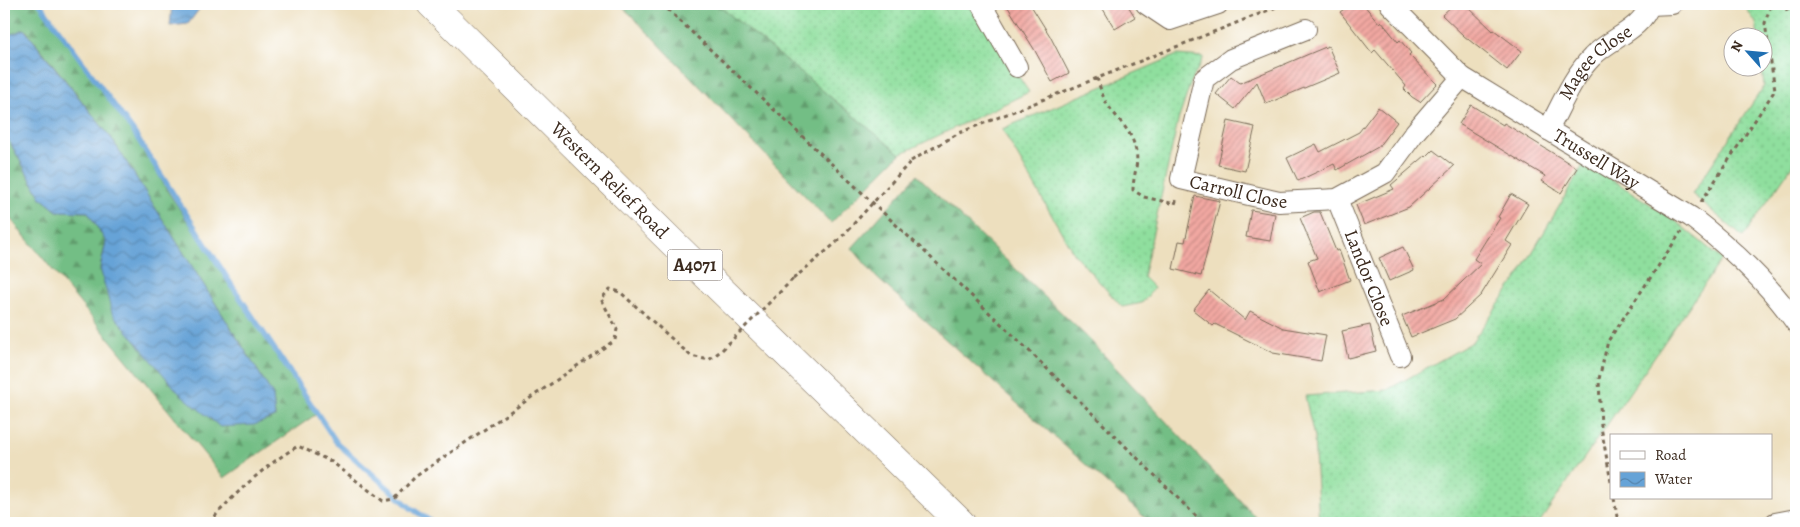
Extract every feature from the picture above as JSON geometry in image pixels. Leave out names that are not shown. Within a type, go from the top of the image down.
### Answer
[{"type":"highway","name":"Western Relief Road","points":[[431,4],[671,241],[962,523]]},
{"type":"street","points":[[981,4],[1018,67]]},
{"type":"street","points":[[1146,4],[1170,20],[1218,4]]},
{"type":"street","name":"Trussell Way","points":[[1390,4],[1462,77],[1691,217],[1739,256],[1764,282],[1796,323]]},
{"type":"street","points":[[1650,5],[1672,4]]},
{"type":"street","name":"Magee Close","points":[[1548,130],[1570,87],[1592,57],[1639,23],[1650,5]]},
{"type":"street","name":"Carroll Close","points":[[1306,28],[1231,59],[1204,79],[1181,179],[1279,202],[1337,199],[1385,173],[1415,132],[1462,77]]},
{"type":"street","name":"Landor Close","points":[[1337,199],[1400,356]]},
{"type":"street","points":[[1775,523],[1796,519]]},
{"type":"path","points":[[662,4],[1007,330],[1203,523]]},
{"type":"path","points":[[209,523],[228,500],[277,459],[298,446],[332,462],[383,501],[394,499],[415,477],[616,340],[617,329],[601,299],[610,289],[620,292],[691,356],[710,360],[793,279],[837,242],[911,161],[959,132],[1284,4]]},
{"type":"path","points":[[1610,476],[1601,427],[1600,388],[1600,379],[1608,341],[1775,90],[1765,24],[1771,4]]},
{"type":"path","points":[[1780,4],[1785,10],[1796,5]]},
{"type":"path","points":[[1096,78],[1108,106],[1126,126],[1136,150],[1137,163],[1133,176],[1133,190],[1144,197],[1175,204],[1181,179]]},
{"type":"path","points":[[1614,500],[1618,523]]},
{"type":"green space","points":[[4,4],[40,4],[133,131],[170,195],[318,413],[224,478],[4,211],[4,132],[41,198],[57,211],[88,212],[106,242],[100,268],[275,417],[273,395],[112,139],[25,29],[4,37]]},
{"type":"green space","points":[[619,4],[717,4],[900,154],[831,223]]},
{"type":"green space","points":[[717,4],[970,4],[1029,92],[900,154]]},
{"type":"green space","points":[[1743,4],[1796,4],[1796,160],[1743,237],[1692,194],[1764,86],[1763,78],[1772,78],[1772,28],[1757,28],[1756,23]]},
{"type":"green space","points":[[1177,55],[1204,57],[1191,82],[1178,121],[1143,277],[1154,288],[1142,303],[1122,307],[1074,254],[1002,129]]},
{"type":"green space","points":[[1585,162],[1673,219],[1722,259],[1539,523],[1319,523],[1314,437],[1305,396],[1387,390],[1471,343],[1518,277]]},
{"type":"green space","points":[[917,175],[1087,337],[1261,523],[1151,523],[877,278],[852,248]]},
{"type":"water","points":[[172,4],[203,4],[188,24],[170,26]]},
{"type":"water","points":[[24,29],[112,139],[273,395],[275,417],[254,425],[220,427],[178,392],[112,313],[100,268],[106,242],[88,212],[57,211],[41,198],[4,132],[4,37]]},
{"type":"building","points":[[1006,4],[1030,4],[1050,36],[1069,73],[1052,82]]},
{"type":"building","points":[[1100,4],[1127,4],[1135,17],[1115,29]]},
{"type":"building","points":[[1351,4],[1363,4],[1379,23],[1381,21],[1398,42],[1400,40],[1411,53],[1409,55],[1437,84],[1420,102],[1404,89],[1406,86],[1375,50],[1372,53],[1340,12]]},
{"type":"building","points":[[1454,4],[1465,4],[1493,31],[1522,51],[1507,70],[1464,36],[1442,15]]},
{"type":"building","points":[[1328,46],[1340,73],[1266,104],[1257,82],[1235,109],[1216,94],[1231,76],[1240,83]]},
{"type":"building","points":[[1471,105],[1577,168],[1561,193],[1542,181],[1545,176],[1459,124]]},
{"type":"building","points":[[1378,107],[1397,122],[1378,147],[1337,170],[1334,164],[1298,181],[1287,158],[1316,144],[1320,152],[1359,132]]},
{"type":"building","points":[[1228,121],[1255,127],[1245,171],[1218,165]]},
{"type":"building","points":[[1433,150],[1454,166],[1409,207],[1364,225],[1356,205],[1394,189],[1391,185]]},
{"type":"building","points":[[1511,194],[1528,204],[1506,241],[1512,245],[1481,295],[1455,319],[1411,337],[1402,316],[1444,299],[1481,264],[1474,259],[1500,218],[1498,217]]},
{"type":"building","points":[[1195,196],[1220,201],[1201,276],[1173,269],[1179,241],[1185,242]]},
{"type":"building","points":[[1251,210],[1275,214],[1270,241],[1246,237]]},
{"type":"building","points":[[1314,212],[1320,212],[1336,251],[1339,250],[1350,280],[1320,292],[1308,261],[1317,258],[1300,218]]},
{"type":"building","points":[[1403,247],[1414,270],[1389,281],[1379,258]]},
{"type":"building","points":[[1209,290],[1245,320],[1250,311],[1283,328],[1326,335],[1321,361],[1273,353],[1215,324],[1213,326],[1193,310]]},
{"type":"building","points":[[1370,325],[1376,351],[1348,358],[1342,331]]},
{"type":"waterway","points":[[40,4],[133,131],[233,287],[337,443],[411,508],[433,523]]}]
